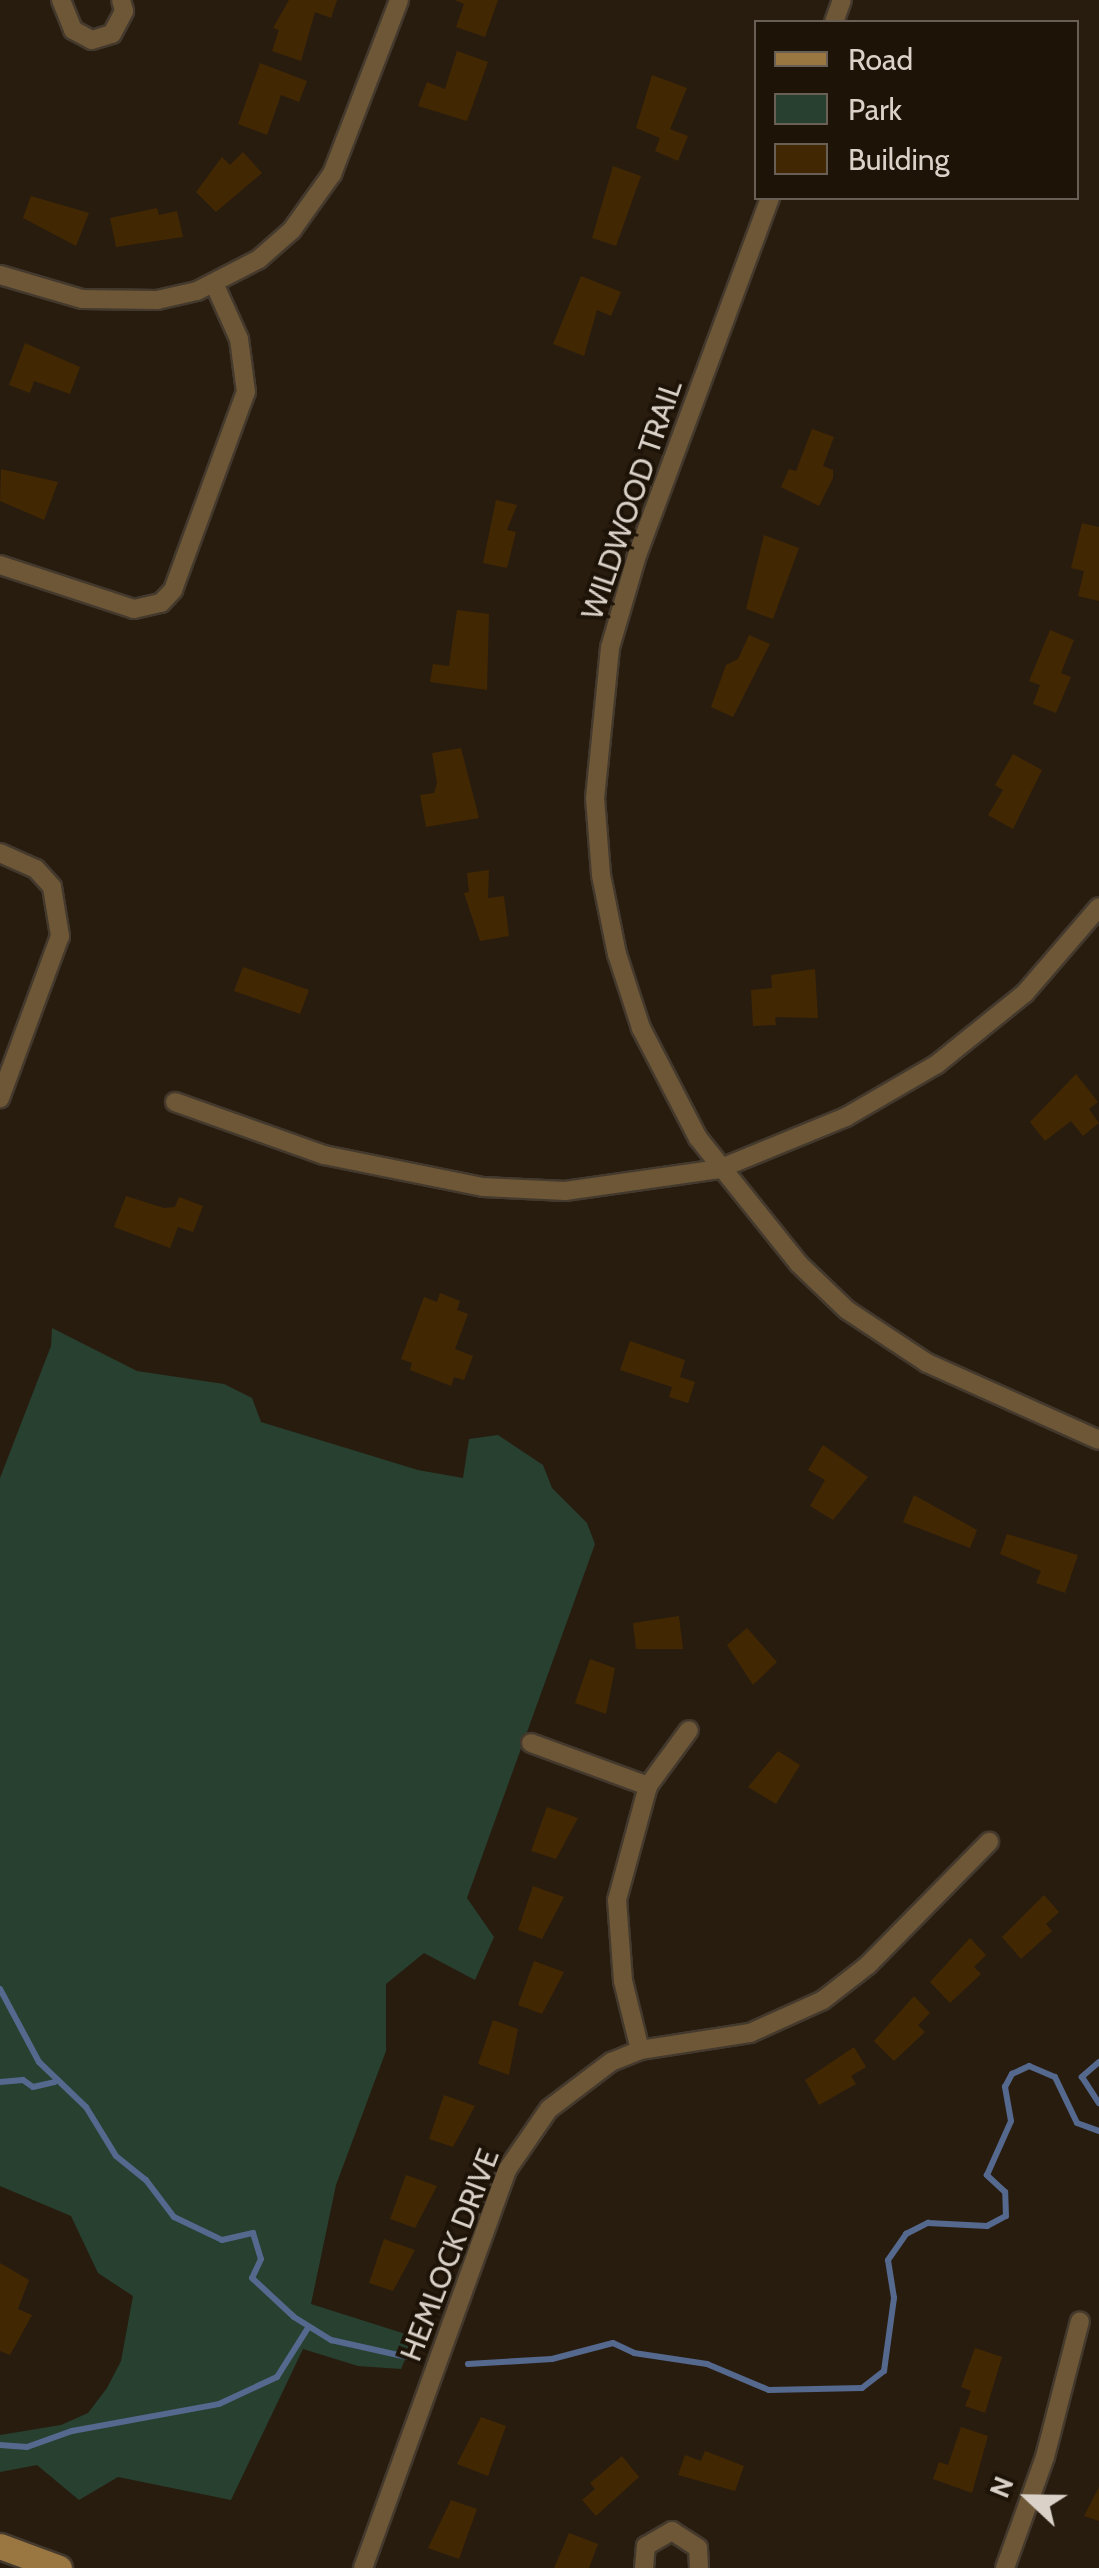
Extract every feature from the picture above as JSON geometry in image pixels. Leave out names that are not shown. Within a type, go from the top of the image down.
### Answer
[{"type":"street","points":[[62,0],[73,30],[92,40],[112,34],[124,11],[121,0]]},
{"type":"street","points":[[0,275],[82,299],[157,300],[214,283],[260,259],[318,198],[399,0]]},
{"type":"street","name":"WILDWOOD TRAIL","points":[[769,200],[627,587],[610,648],[596,759],[601,874],[622,972],[658,1064],[719,1168],[798,1264],[864,1322],[976,1389],[1099,1440]]},
{"type":"street","points":[[0,565],[134,609],[161,604],[173,590],[246,392],[239,338],[214,283]]},
{"type":"street","points":[[0,854],[36,869],[52,887],[60,936],[0,1098]]},
{"type":"street","points":[[175,1102],[324,1155],[483,1187],[598,1189],[719,1168],[846,1117],[937,1064],[1024,992],[1099,907]]},
{"type":"street","points":[[640,2050],[623,1981],[617,1900],[648,1786],[689,1730]]},
{"type":"street","points":[[531,1743],[648,1786]]},
{"type":"street","name":"HEMLOCK DRIVE","points":[[362,2568],[507,2170],[549,2109],[611,2062],[640,2050],[750,2033],[823,2000],[868,1965],[989,1842]]},
{"type":"street","points":[[1005,2568],[1045,2457],[1080,2321]]},
{"type":"street","points":[[644,2568],[646,2546],[672,2531],[698,2548],[699,2568]]},
{"type":"street","points":[[0,2546],[59,2568]]},
{"type":"green space","points":[[52,1328],[137,1371],[224,1384],[252,1398],[261,1422],[418,1470],[463,1478],[469,1439],[498,1435],[543,1465],[552,1488],[587,1523],[595,1544],[467,1898],[494,1937],[475,1980],[424,1953],[386,1984],[386,2051],[336,2185],[311,2304],[415,2337],[401,2369],[358,2366],[303,2349],[231,2500],[118,2477],[79,2500],[37,2465],[0,2472],[0,2435],[61,2425],[88,2413],[107,2388],[121,2361],[133,2296],[98,2273],[71,2216],[0,2186],[0,1478],[51,1346]]},
{"type":"building","points":[[289,0],[337,0],[331,18],[315,12],[301,61],[272,51],[279,30],[273,28]]},
{"type":"building","points":[[455,0],[498,0],[485,37],[456,27],[464,4]]},
{"type":"building","points":[[457,51],[488,62],[467,121],[418,106],[427,82],[445,89]]},
{"type":"building","points":[[260,63],[307,81],[299,102],[281,95],[267,135],[238,124]]},
{"type":"building","points":[[652,75],[687,88],[670,129],[688,136],[678,161],[655,151],[660,138],[636,128]]},
{"type":"building","points":[[243,152],[262,173],[216,212],[196,192],[222,157],[230,165]]},
{"type":"building","points":[[613,166],[641,176],[616,246],[592,238]]},
{"type":"building","points":[[31,196],[89,213],[76,246],[23,218]]},
{"type":"building","points":[[157,208],[159,215],[177,211],[183,237],[116,247],[110,218]]},
{"type":"building","points":[[581,276],[621,292],[611,316],[597,310],[584,356],[553,344]]},
{"type":"building","points":[[25,343],[80,367],[70,394],[34,381],[30,393],[9,385]]},
{"type":"building","points":[[812,429],[834,437],[823,466],[833,470],[833,478],[819,506],[781,487],[789,469],[796,471]]},
{"type":"building","points":[[1,469],[58,482],[44,520],[0,501]]},
{"type":"building","points":[[496,500],[517,505],[507,530],[516,532],[507,568],[483,563]]},
{"type":"building","points":[[1082,523],[1099,527],[1099,601],[1078,596],[1084,571],[1071,568]]},
{"type":"building","points":[[764,535],[799,548],[773,619],[746,609]]},
{"type":"building","points":[[457,610],[489,614],[487,690],[430,682],[433,664],[449,666]]},
{"type":"building","points":[[1050,630],[1074,640],[1061,673],[1071,677],[1056,713],[1033,704],[1040,685],[1029,681]]},
{"type":"building","points":[[749,635],[770,644],[733,717],[711,707],[726,665],[738,659]]},
{"type":"building","points":[[461,748],[479,818],[426,827],[420,795],[434,793],[437,783],[432,753]]},
{"type":"building","points":[[1013,754],[1042,770],[1013,829],[988,815],[1003,790],[995,785]]},
{"type":"building","points":[[489,870],[488,898],[504,896],[509,936],[480,941],[464,893],[469,892],[467,873]]},
{"type":"building","points":[[243,967],[309,990],[300,1014],[234,991]]},
{"type":"building","points":[[815,969],[818,1018],[775,1017],[776,1025],[753,1026],[751,990],[772,988],[771,975]]},
{"type":"building","points":[[1076,1074],[1098,1102],[1089,1109],[1099,1123],[1083,1136],[1071,1121],[1045,1141],[1030,1122]]},
{"type":"building","points":[[126,1196],[164,1208],[175,1207],[179,1197],[203,1206],[193,1232],[178,1227],[170,1248],[114,1227]]},
{"type":"building","points":[[440,1293],[460,1301],[457,1310],[468,1314],[455,1349],[473,1356],[464,1380],[454,1377],[451,1386],[410,1370],[412,1363],[401,1359],[424,1297],[437,1302]]},
{"type":"building","points":[[630,1341],[685,1360],[680,1377],[695,1382],[688,1403],[669,1397],[672,1387],[620,1370]]},
{"type":"building","points":[[823,1445],[868,1477],[833,1520],[810,1506],[825,1480],[808,1470]]},
{"type":"building","points":[[914,1495],[977,1530],[970,1548],[903,1522]]},
{"type":"building","points":[[1007,1534],[1078,1555],[1065,1593],[1036,1583],[1041,1571],[1000,1554]]},
{"type":"building","points":[[679,1616],[683,1649],[636,1649],[633,1623]]},
{"type":"building","points":[[747,1628],[777,1662],[753,1685],[727,1645]]},
{"type":"building","points":[[590,1659],[615,1668],[606,1714],[575,1703]]},
{"type":"building","points":[[778,1751],[800,1765],[776,1804],[748,1787]]},
{"type":"building","points":[[547,1807],[578,1818],[556,1859],[531,1851]]},
{"type":"building","points":[[533,1886],[564,1897],[542,1939],[518,1930]]},
{"type":"building","points":[[1044,1895],[1059,1912],[1046,1924],[1052,1931],[1021,1959],[1002,1937]]},
{"type":"building","points":[[970,1938],[986,1955],[974,1967],[981,1974],[950,2003],[930,1982]]},
{"type":"building","points":[[534,1961],[564,1972],[542,2014],[518,2005]]},
{"type":"building","points":[[914,1996],[930,2013],[918,2025],[925,2032],[894,2061],[874,2041]]},
{"type":"building","points":[[493,2020],[518,2029],[509,2075],[478,2064]]},
{"type":"building","points":[[854,2047],[866,2067],[851,2076],[856,2084],[819,2105],[805,2080]]},
{"type":"building","points":[[444,2095],[475,2106],[453,2147],[429,2139]]},
{"type":"building","points":[[406,2175],[437,2186],[415,2228],[390,2219]]},
{"type":"building","points":[[384,2239],[415,2250],[393,2291],[369,2283]]},
{"type":"building","points":[[0,2263],[29,2280],[18,2309],[32,2315],[10,2355],[0,2351]]},
{"type":"building","points":[[975,2348],[1002,2357],[985,2413],[965,2406],[971,2391],[961,2387]]},
{"type":"building","points":[[481,2417],[506,2426],[488,2476],[457,2464]]},
{"type":"building","points":[[961,2427],[988,2436],[972,2493],[933,2479],[939,2462],[948,2465]]},
{"type":"building","points":[[705,2451],[744,2466],[735,2491],[678,2475],[685,2455],[701,2461]]},
{"type":"building","points":[[622,2456],[639,2477],[596,2516],[582,2500],[595,2489],[590,2483]]},
{"type":"building","points":[[1099,2487],[1099,2521],[1084,2516]]},
{"type":"building","points":[[451,2500],[477,2509],[459,2559],[428,2548]]},
{"type":"building","points":[[569,2533],[598,2544],[589,2568],[554,2568]]},
{"type":"waterway","points":[[0,1989],[39,2062],[86,2107],[116,2156],[146,2180],[174,2217],[222,2240],[253,2233],[261,2259],[252,2278],[294,2317],[331,2340],[407,2357]]},
{"type":"waterway","points":[[1099,2062],[1082,2077],[1099,2103]]},
{"type":"waterway","points":[[468,2364],[552,2359],[613,2343],[634,2353],[707,2364],[769,2390],[862,2388],[884,2371],[894,2298],[888,2260],[906,2234],[928,2223],[987,2226],[1006,2216],[1005,2192],[987,2175],[1011,2121],[1005,2087],[1012,2074],[1029,2066],[1055,2077],[1077,2123],[1099,2131]]},
{"type":"waterway","points":[[0,2082],[23,2080],[33,2087],[54,2082]]},
{"type":"waterway","points":[[0,2445],[27,2447],[72,2431],[219,2404],[277,2377],[308,2328]]}]
